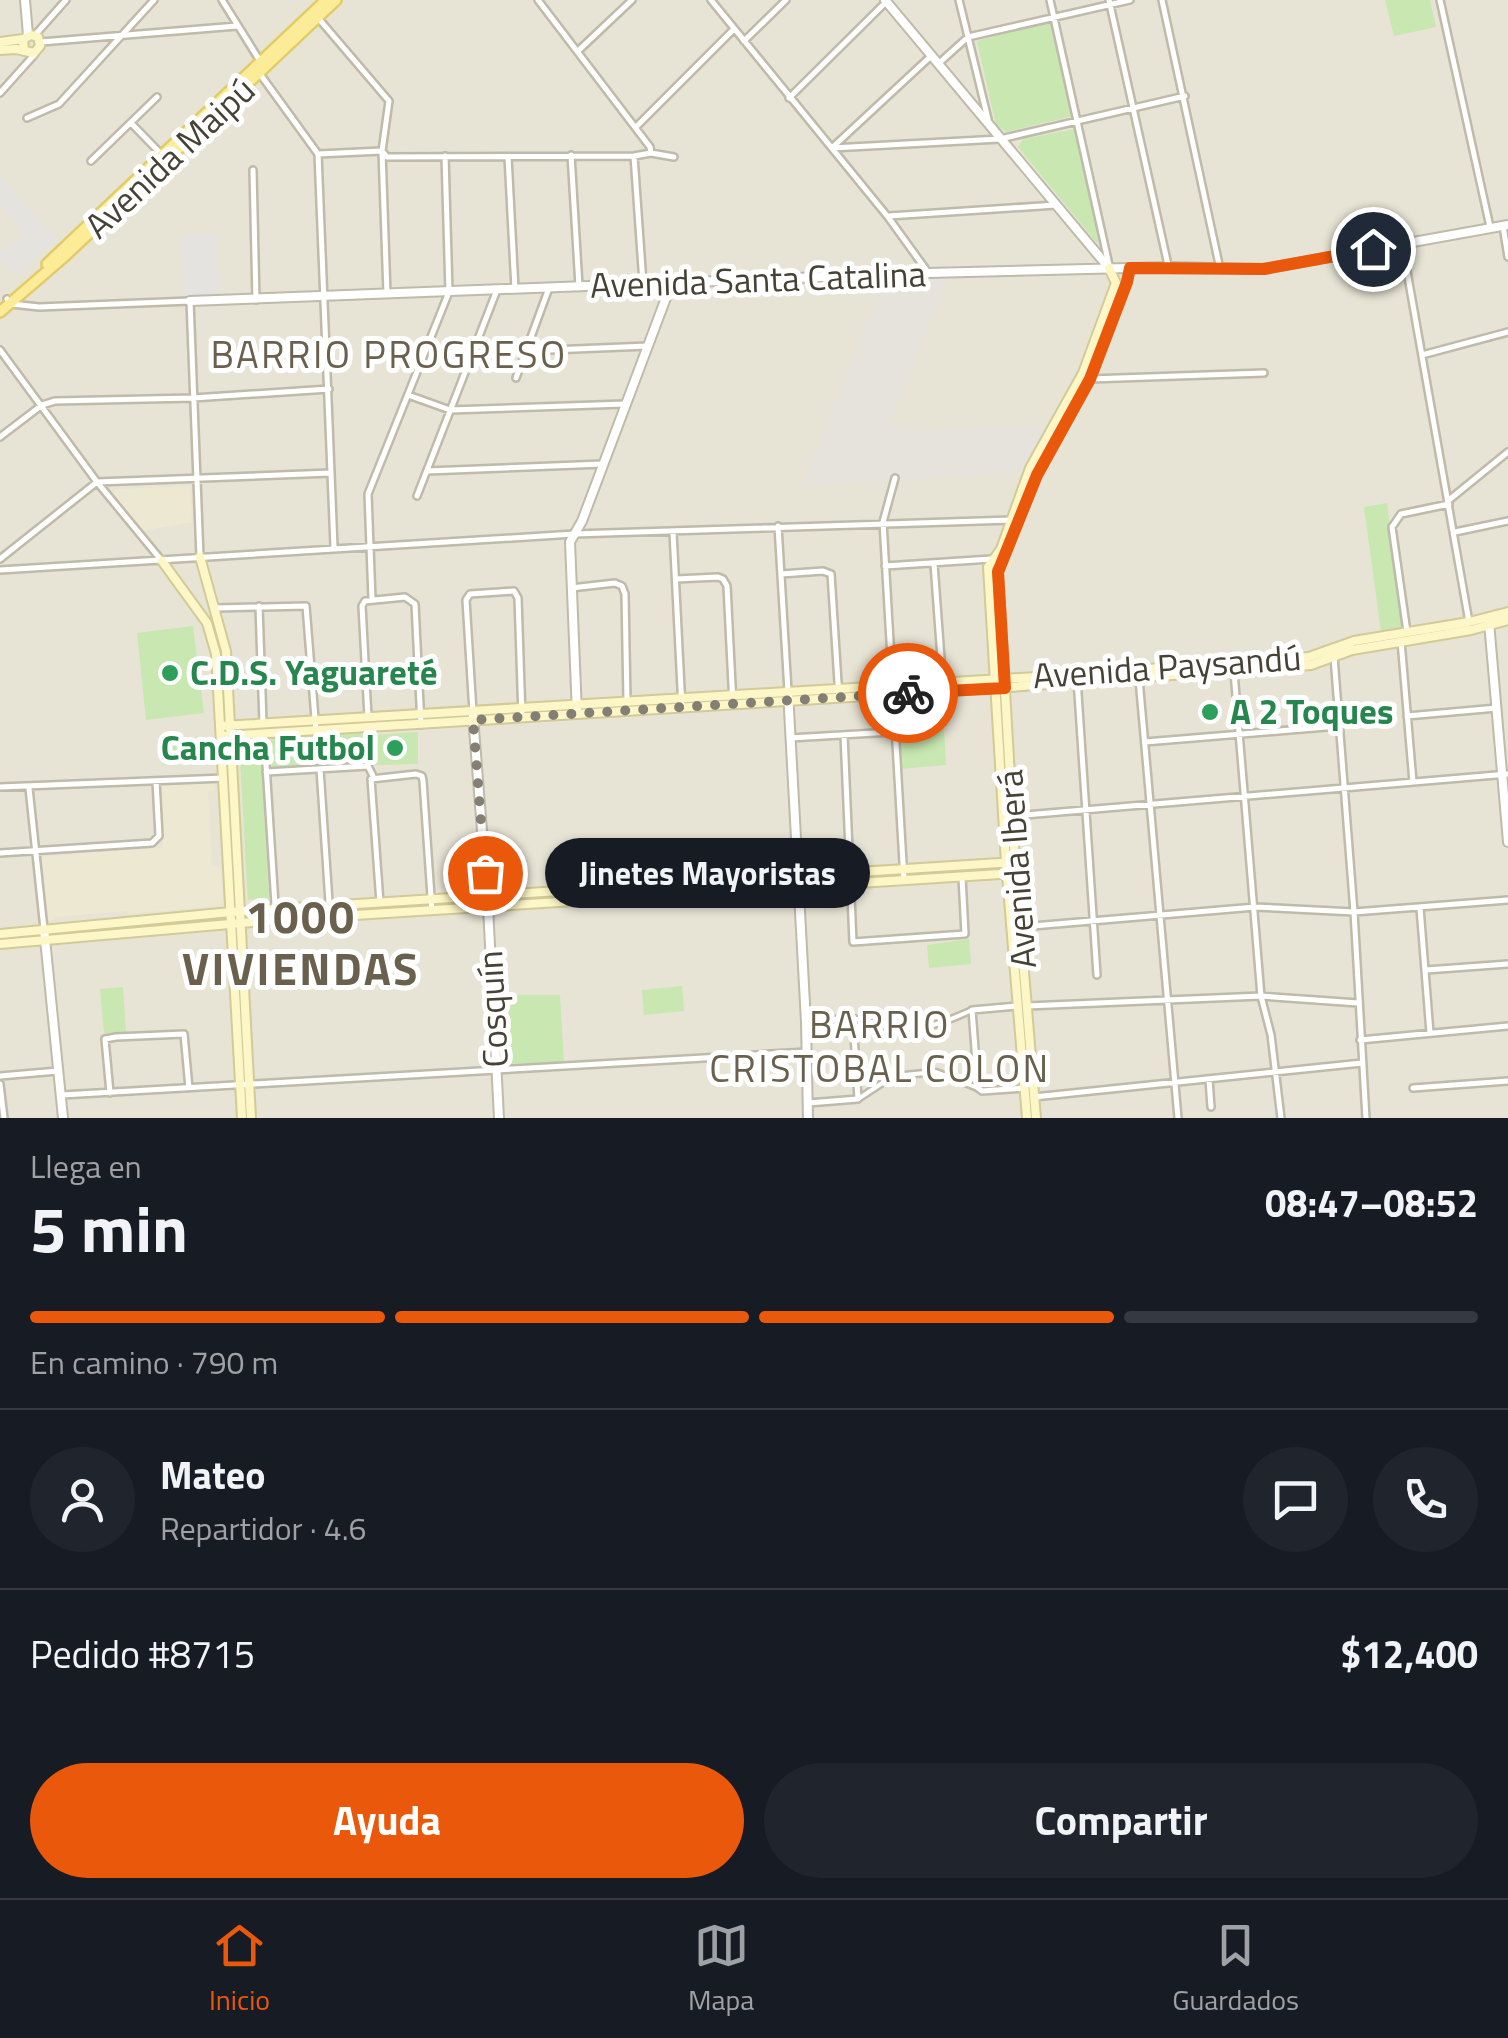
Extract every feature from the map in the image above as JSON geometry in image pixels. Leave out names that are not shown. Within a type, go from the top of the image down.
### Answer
[{"type":"main road","name":"Avenida Maipú","points":[[0,312],[6,302],[262,68],[320,8],[336,0]]},
{"type":"main road","points":[[0,42],[33,41]]},
{"type":"main road","points":[[0,50],[24,51],[33,41]]},
{"type":"main road","points":[[1000,684],[998,572],[1030,468],[1083,373],[1116,283],[1109,268]]},
{"type":"main road","points":[[1000,684],[988,567],[1090,379],[1130,268]]},
{"type":"main road","points":[[200,558],[226,651],[235,912]]},
{"type":"main road","points":[[162,560],[207,623],[216,654],[227,731],[224,778],[236,924],[244,1085],[242,1118]]},
{"type":"main road","points":[[194,602],[212,594]]},
{"type":"main road","name":"Avenida Paysandú","points":[[227,731],[1077,679],[1334,655],[1489,622],[1508,612]]},
{"type":"main road","name":"Avenida Paysandú","points":[[1077,679],[1139,679],[1312,666],[1354,642],[1469,622],[1508,620]]},
{"type":"main road","name":"Avenida Iberá","points":[[1000,684],[1012,816],[1011,862]]},
{"type":"main road","name":"Avenida Iberá","points":[[1000,684],[1022,1006],[1036,1118]]},
{"type":"main road","points":[[0,934],[432,911],[488,902],[798,882],[852,873],[1011,862]]},
{"type":"main road","points":[[798,882],[850,884],[1012,873]]},
{"type":"main road","name":"Avenida Iberá","points":[[1012,873],[1020,928],[1027,1118]]},
{"type":"main road","points":[[0,944],[45,934],[235,912],[380,902],[488,902]]},
{"type":"main road","points":[[244,1085],[251,1118]]},
{"type":"street","points":[[25,0],[33,41]]},
{"type":"street","points":[[0,93],[33,41],[66,0]]},
{"type":"street","points":[[27,118],[59,104],[154,0]]},
{"type":"street","points":[[222,0],[318,154],[334,547]]},
{"type":"street","points":[[578,51],[632,0]]},
{"type":"street","points":[[711,0],[888,216],[928,273]]},
{"type":"street","points":[[744,41],[786,0]]},
{"type":"street","points":[[959,0],[989,126]]},
{"type":"street","points":[[1050,0],[1109,268]]},
{"type":"street","points":[[938,64],[968,37],[1130,0]]},
{"type":"street","points":[[1162,0],[1220,268]]},
{"type":"street","points":[[1440,0],[1491,228]]},
{"type":"street","points":[[542,1],[636,127],[650,153]]},
{"type":"street","points":[[789,98],[886,1],[1109,268]]},
{"type":"street","points":[[1109,2],[1169,267]]},
{"type":"street","points":[[320,8],[389,101],[382,151],[387,294]]},
{"type":"street","points":[[33,41],[237,26]]},
{"type":"street","points":[[636,127],[734,29]]},
{"type":"street","points":[[832,148],[931,56]]},
{"type":"street","points":[[832,148],[1000,139],[1185,96]]},
{"type":"street","points":[[90,161],[157,97]]},
{"type":"street","points":[[131,123],[165,158]]},
{"type":"street","points":[[318,154],[382,151]]},
{"type":"street","points":[[382,151],[387,157],[650,153],[674,157]]},
{"type":"street","points":[[571,155],[579,286]]},
{"type":"street","points":[[368,600],[368,494],[449,292],[445,156]]},
{"type":"street","points":[[508,156],[515,289]]},
{"type":"street","points":[[634,156],[643,283]]},
{"type":"street","points":[[252,170],[256,300]]},
{"type":"street","points":[[888,216],[1056,205]]},
{"type":"street","points":[[1506,226],[1508,256]]},
{"type":"street","name":"Avenida Santa Catalina","points":[[6,302],[39,307],[928,273],[1277,267],[1506,226]]},
{"type":"street","points":[[1402,244],[1469,622]]},
{"type":"street","points":[[577,710],[570,542],[582,521],[672,282]]},
{"type":"street","points":[[516,378],[549,288]]},
{"type":"street","points":[[417,496],[497,290]]},
{"type":"street","points":[[190,301],[200,558]]},
{"type":"street","points":[[1422,355],[1508,332]]},
{"type":"street","points":[[526,351],[648,346]]},
{"type":"street","points":[[0,350],[97,482],[162,560]]},
{"type":"street","points":[[1090,379],[1264,373]]},
{"type":"street","points":[[0,436],[42,405],[55,401],[193,398],[328,389]]},
{"type":"street","points":[[408,396],[450,410],[625,404]]},
{"type":"street","points":[[1413,782],[1401,642],[1407,632],[1392,527],[1400,514],[1449,502],[1508,452]]},
{"type":"street","points":[[426,472],[603,464]]},
{"type":"street","points":[[0,559],[97,482],[331,473]]},
{"type":"street","points":[[895,478],[883,522],[904,880]]},
{"type":"street","points":[[0,570],[574,534],[1015,520]]},
{"type":"street","points":[[1454,532],[1508,521]]},
{"type":"street","points":[[778,526],[808,1052],[808,1118]]},
{"type":"street","points":[[673,532],[682,704]]},
{"type":"street","points":[[885,566],[994,559]]},
{"type":"street","points":[[934,564],[943,686]]},
{"type":"street","points":[[781,574],[823,570],[831,574],[839,693]]},
{"type":"street","points":[[676,579],[724,579],[733,700]]},
{"type":"street","points":[[571,588],[622,586],[628,707]]},
{"type":"street","name":"Cosquín","points":[[500,1118],[466,600],[470,594],[514,590],[518,598],[522,713]]},
{"type":"street","points":[[368,723],[362,606],[368,600],[412,598],[415,604],[421,720]]},
{"type":"street","points":[[259,606],[276,920]]},
{"type":"street","points":[[216,608],[306,606],[316,726]]},
{"type":"street","points":[[1489,622],[1508,842]]},
{"type":"street","points":[[1334,655],[1366,1118],[1358,1118]]},
{"type":"street","points":[[1234,672],[1262,996],[1281,1118]]},
{"type":"street","points":[[1077,679],[1097,975]]},
{"type":"street","points":[[1139,679],[1178,1118]]},
{"type":"street","points":[[1407,716],[1497,708]]},
{"type":"street","points":[[1145,742],[1338,726]]},
{"type":"street","points":[[790,738],[893,732]]},
{"type":"street","points":[[844,735],[853,942],[965,934],[962,876]]},
{"type":"street","points":[[266,772],[368,766],[381,914]]},
{"type":"street","points":[[320,769],[330,917]]},
{"type":"street","points":[[1012,816],[1505,775]]},
{"type":"street","points":[[372,778],[422,776],[432,911]]},
{"type":"street","points":[[0,787],[224,778]]},
{"type":"street","points":[[0,853],[152,843],[159,836],[156,780]]},
{"type":"street","points":[[29,788],[62,1118]]},
{"type":"street","points":[[1020,928],[1255,907],[1354,912],[1508,900]]},
{"type":"street","points":[[1420,908],[1430,1032]]},
{"type":"street","points":[[1425,970],[1508,964]]},
{"type":"street","points":[[806,1022],[853,1018],[890,1029],[934,1027],[972,1010],[1168,999],[1262,996],[1358,1003]]},
{"type":"street","points":[[972,1010],[978,1088]]},
{"type":"street","points":[[853,1018],[858,1100]]},
{"type":"street","points":[[1360,1040],[1508,1026]]},
{"type":"street","points":[[110,1093],[105,1038],[184,1034],[188,1088]]},
{"type":"street","points":[[60,1095],[808,1052]]},
{"type":"street","points":[[1034,1097],[1362,1063]]},
{"type":"street","points":[[4,1118],[0,1080],[58,1071]]},
{"type":"street","points":[[808,1103],[858,1100],[892,1076],[936,1072],[982,1091],[1025,1088]]},
{"type":"street","points":[[1209,1079],[1211,1107]]},
{"type":"street","points":[[1413,1088],[1508,1082]]},
{"type":"shaded area","points":[[0,0],[1508,0],[1508,1118],[0,1118]]},
{"type":"shaded area","points":[[0,176],[57,241],[15,276],[0,259],[0,251],[12,241],[21,242],[23,232],[0,205]]},
{"type":"shaded area","points":[[217,234],[219,295],[183,296],[181,235]]},
{"type":"shaded area","points":[[948,278],[890,422],[910,430],[1048,426],[1023,473],[802,486],[883,279]]},
{"type":"shaded area","points":[[190,486],[192,522],[142,531],[113,494],[116,489]]},
{"type":"shaded area","points":[[215,781],[215,791],[208,792],[212,865],[221,869],[223,901],[219,906],[55,917],[48,921],[41,857],[163,847],[161,784]]},
{"type":"green space","points":[[1385,0],[1430,0],[1436,27],[1394,36]]},
{"type":"green space","points":[[1053,23],[1073,116],[1006,132],[996,125],[977,41]]},
{"type":"green space","points":[[1075,129],[1101,238],[1097,243],[1018,147],[1023,139]]},
{"type":"green space","points":[[1387,503],[1404,628],[1381,632],[1364,507]]},
{"type":"green space","name":"C.D.S. Yaguareté","points":[[193,626],[204,713],[146,720],[137,633]]},
{"type":"green space","points":[[942,692],[946,765],[899,769],[893,697]]},
{"type":"green space","points":[[418,732],[418,764],[372,762],[272,768],[271,738]]},
{"type":"green space","points":[[206,737],[208,762],[163,765],[161,740]]},
{"type":"green space","points":[[260,741],[269,898],[248,900],[239,742]]},
{"type":"green space","points":[[969,939],[971,964],[929,968],[927,945]]},
{"type":"green space","points":[[682,986],[684,1011],[644,1015],[642,990]]},
{"type":"green space","points":[[123,987],[126,1032],[104,1033],[100,989]]},
{"type":"green space","points":[[495,995],[560,995],[564,1062],[502,1064]]},
{"type":"way so far","points":[[485,873],[473,720],[908,693]]},
{"type":"place","name":"C.D.S. Yaguareté","points":[[170,673]]},
{"type":"place","name":"A 2 Toques","points":[[1210,712]]},
{"type":"place","name":"Cancha Futbol","points":[[395,748]]},
{"type":"place","name":"Jinetes Mayoristas","points":[[485,873]]},
{"type":"district","name":"BARRIO PROGRESO","points":[[389,355]]},
{"type":"district","name":"1000 VIVIENDAS","points":[[301,943]]},
{"type":"district","name":"BARRIO CRISTOBAL COLON","points":[[880,1047]]},
{"type":"route","points":[[908,693],[1005,688],[998,572],[1037,475],[1090,379],[1130,268],[1264,269],[1373,249]]}]
